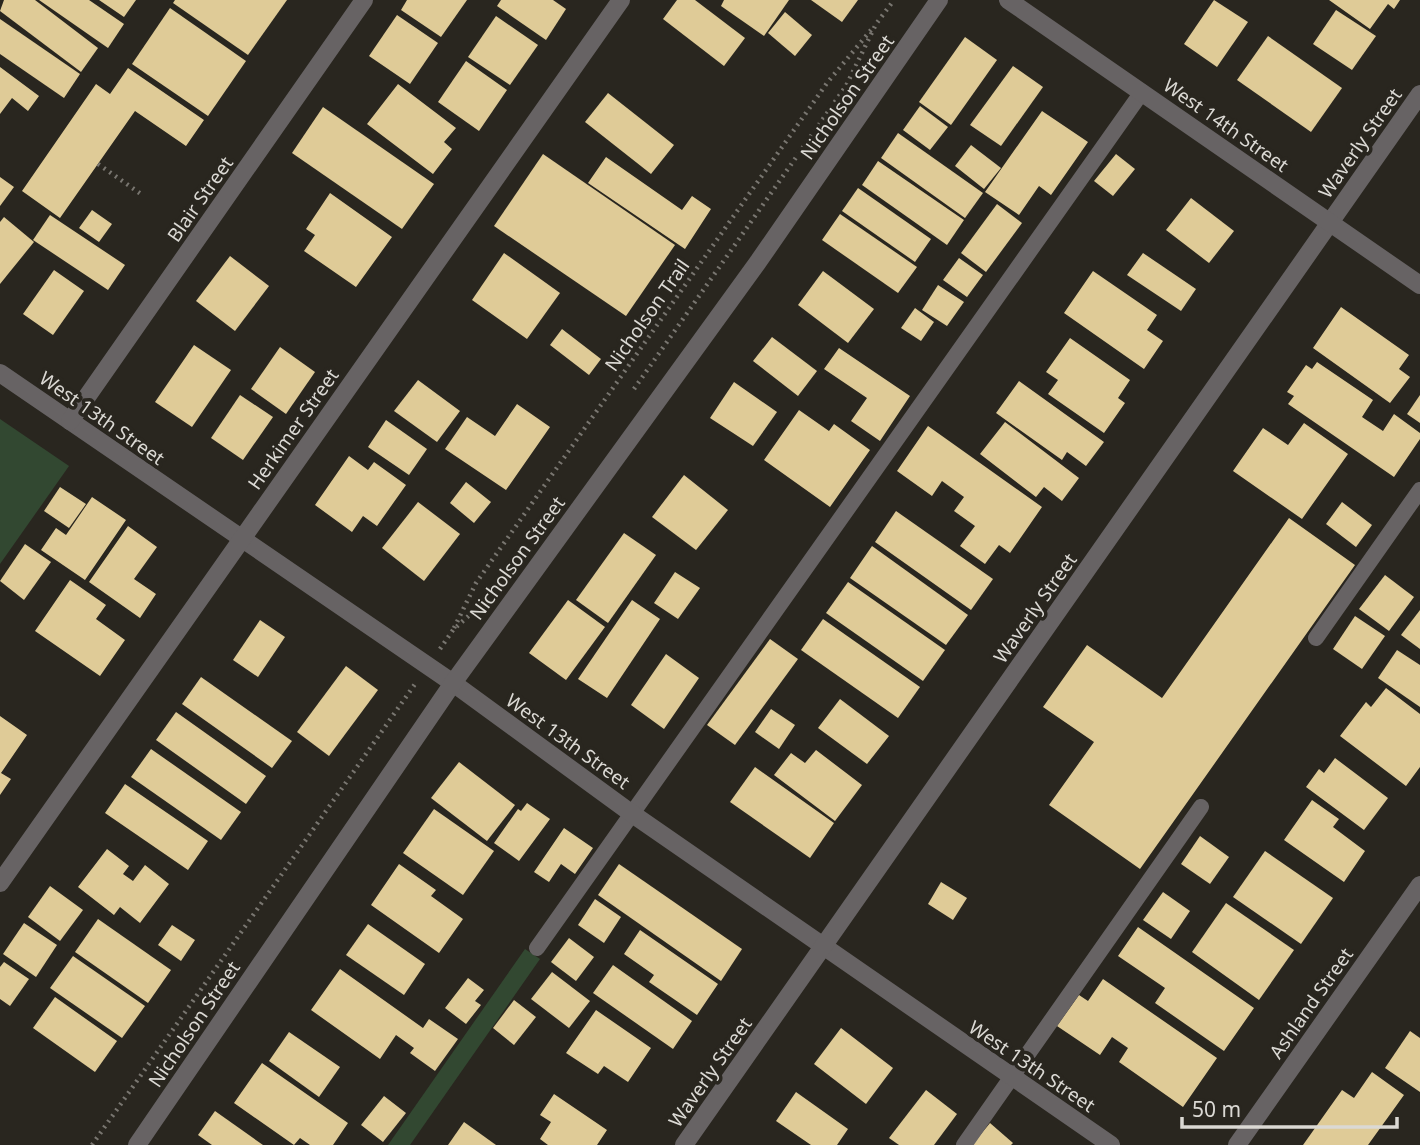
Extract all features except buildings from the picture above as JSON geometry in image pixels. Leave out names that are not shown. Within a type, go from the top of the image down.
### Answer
[{"type":"street","name":"Blair Street","points":[[70,421],[364,0]]},
{"type":"street","name":"Herkimer Street","points":[[0,883],[621,0]]},
{"type":"street","name":"Nicholson Street","points":[[137,1145],[453,682],[758,262],[939,0]]},
{"type":"street","name":"West 14th Street","points":[[1008,0],[1420,285]]},
{"type":"street","name":"Waverly Street","points":[[684,1145],[1420,94]]},
{"type":"street","name":"West 13th Street","points":[[0,373],[240,540],[453,682],[631,813],[1111,1145]]},
{"type":"street","name":"Ashland Street","points":[[1237,1145],[1420,885]]},
{"type":"lane","points":[[537,948],[1142,92]]},
{"type":"lane","points":[[1316,638],[1420,490]]},
{"type":"lane","points":[[964,1145],[1201,807]]},
{"type":"path","points":[[626,400],[846,86],[876,24],[894,0]]},
{"type":"path","name":"Nicholson Trail","points":[[453,630],[476,583],[827,83],[876,24]]},
{"type":"path","points":[[98,164],[141,194]]},
{"type":"path","points":[[437,653],[453,630],[477,610]]},
{"type":"path","points":[[92,1145],[421,675]]},
{"type":"green space","points":[[0,419],[69,466],[0,564]]},
{"type":"green space","points":[[525,949],[540,959],[410,1145],[388,1145]]}]
